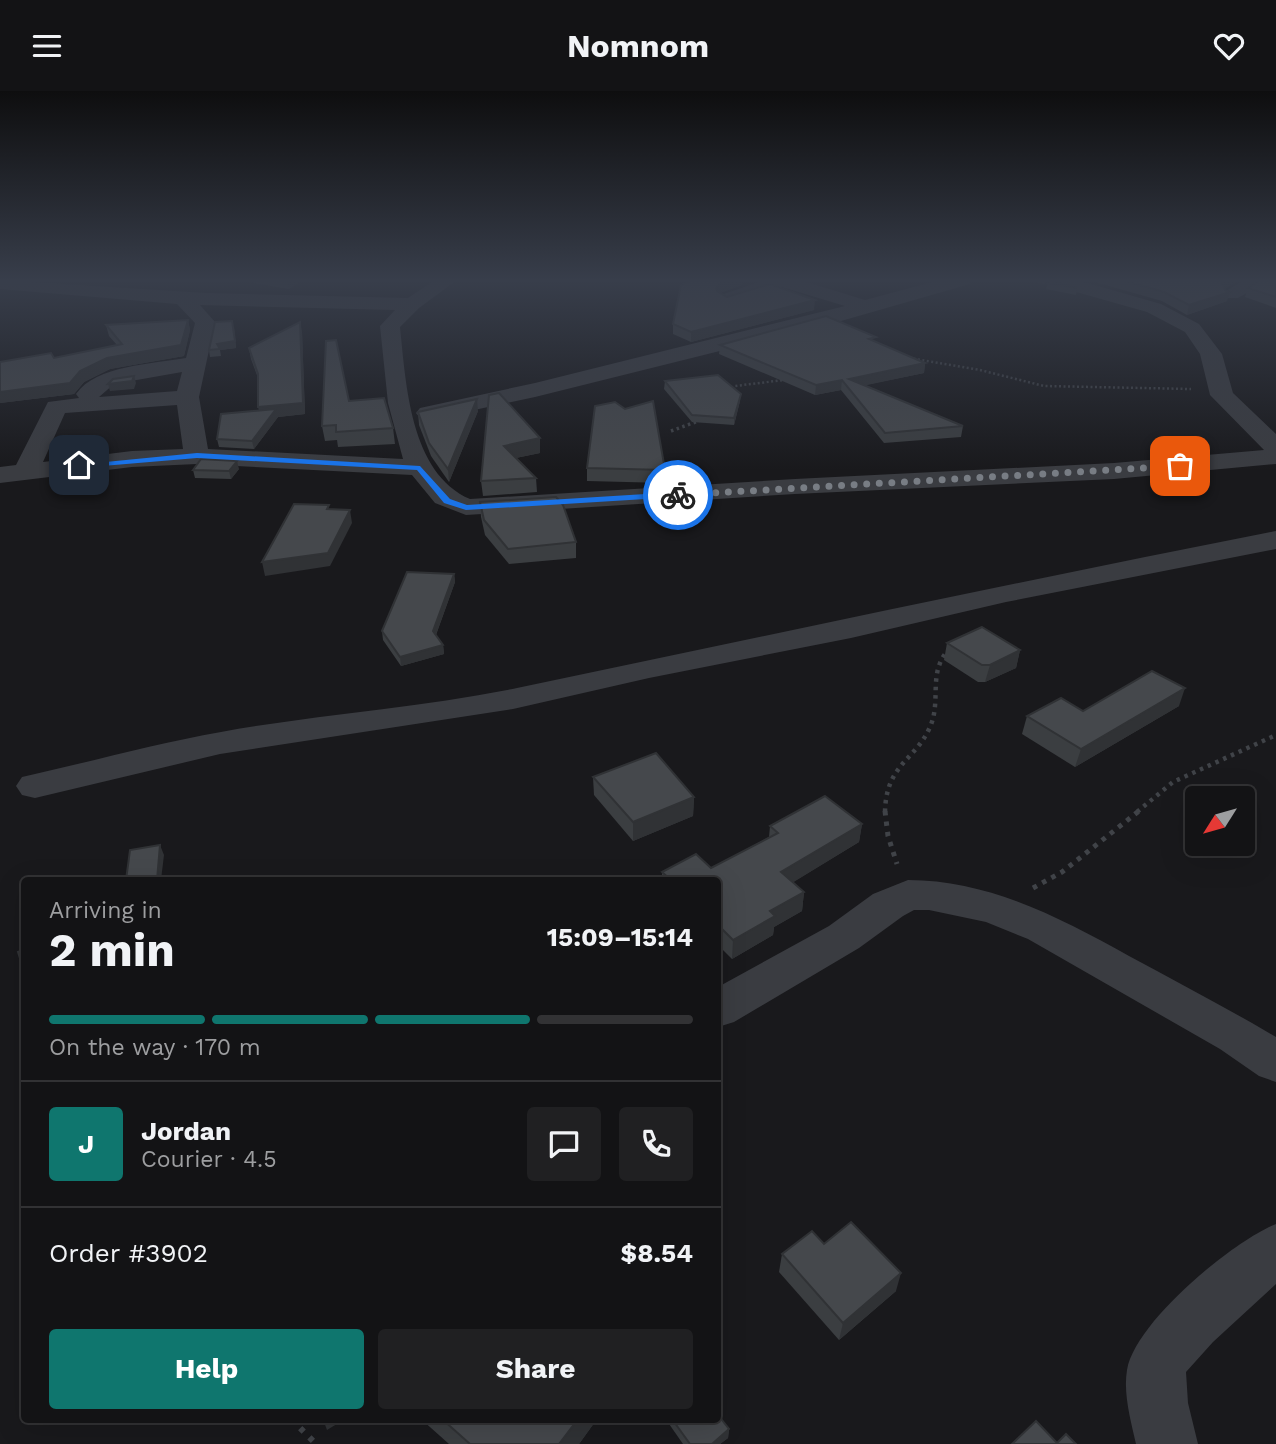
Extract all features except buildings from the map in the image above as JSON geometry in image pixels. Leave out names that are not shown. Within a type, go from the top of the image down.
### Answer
[{"type":"street","points":[[197,456],[187,397],[199,343]]},
{"type":"street","points":[[392,343],[401,419],[420,468],[447,501],[466,507],[841,484],[1023,477],[1232,462],[1276,456]]},
{"type":"street","points":[[401,419],[728,343]]},
{"type":"street","points":[[1203,343],[1211,354],[1222,395],[1276,449]]},
{"type":"street","points":[[77,404],[107,379],[194,363]]},
{"type":"street","points":[[26,472],[54,409],[77,404],[187,397]]},
{"type":"street","points":[[0,475],[132,459],[197,456],[420,468]]},
{"type":"street","points":[[35,786],[220,743],[513,699],[649,668],[851,629],[1006,593],[1276,540]]},
{"type":"street","points":[[721,1007],[844,937],[888,905],[908,895],[929,895],[994,908],[1043,928],[1236,1036],[1276,1062]]},
{"type":"street","points":[[1167,1444],[1158,1402],[1157,1363],[1175,1340],[1247,1272],[1276,1250]]},
{"type":"path","points":[[900,353],[912,358],[1044,386],[1093,389],[1220,389]]},
{"type":"path","points":[[902,359],[912,358]]},
{"type":"path","points":[[724,394],[735,386],[786,380]]},
{"type":"path","points":[[671,431],[699,421],[707,413]]},
{"type":"path","points":[[908,895],[888,838],[885,793],[900,765],[932,723],[935,670],[943,654],[958,642]]},
{"type":"path","points":[[994,908],[1062,872],[1173,782],[1276,735]]},
{"type":"path","points":[[295,1423],[316,1444]]},
{"type":"way so far","points":[[678,495],[1180,466]]},
{"type":"route","points":[[79,465],[197,456],[420,468],[447,501],[466,507],[678,495]]}]
